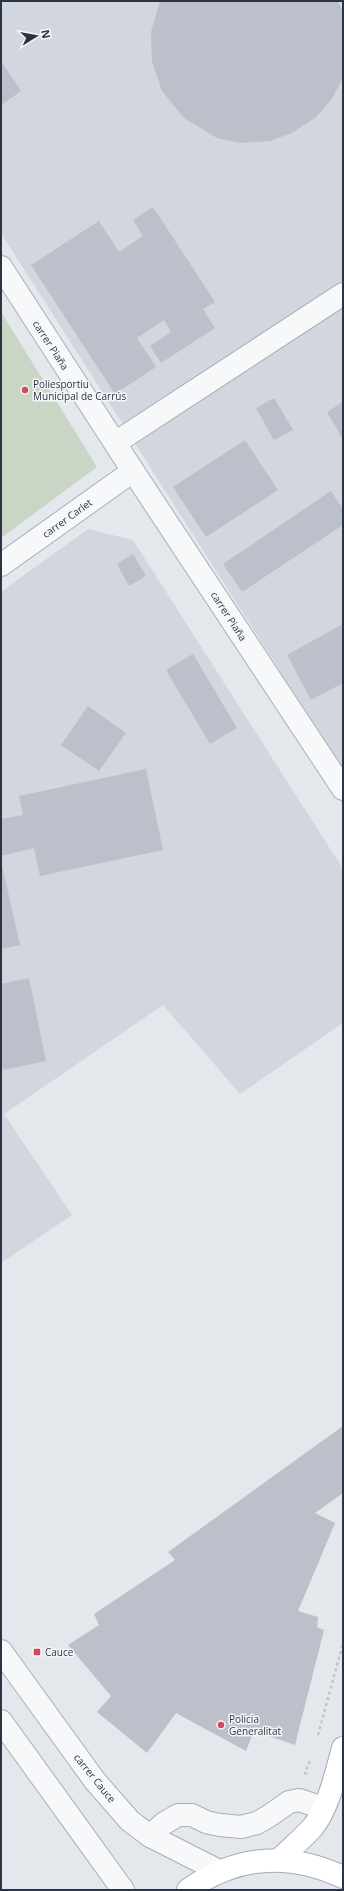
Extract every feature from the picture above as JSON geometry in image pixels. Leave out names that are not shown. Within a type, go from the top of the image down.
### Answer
[{"type":"main road","points":[[279,1860],[313,1827],[323,1808],[334,1780],[343,1748]]},
{"type":"main road","points":[[188,1890],[220,1871],[241,1864],[279,1860],[302,1863],[325,1869],[343,1877]]},
{"type":"street","name":"carrer Piaña","points":[[1,266],[133,471],[343,789]]},
{"type":"street","points":[[115,443],[343,294]]},
{"type":"street","name":"carrer Carlet","points":[[1,565],[133,471]]},
{"type":"street","name":"carrer Cauce","points":[[1,1651],[95,1781],[130,1821],[150,1836],[220,1871]]},
{"type":"street","points":[[1,1721],[123,1890]]},
{"type":"street","points":[[150,1836],[163,1824],[178,1816],[192,1815],[213,1824],[240,1827],[263,1820],[289,1802],[299,1800],[323,1808]]},
{"type":"path","points":[[318,1738],[343,1643]]},
{"type":"shaded area","points":[[1,1],[343,1],[343,770],[1,233]]},
{"type":"shaded area","points":[[88,529],[133,540],[343,869],[343,1023],[240,1094],[163,1005],[4,1114],[72,1215],[1,1263],[1,592]]},
{"type":"green space","name":"Poliesportiu Municipal de Carrús","points":[[1,312],[97,467],[1,538]]},
{"type":"building","points":[[160,1],[338,1],[343,12],[342,79],[332,99],[316,117],[292,133],[270,141],[239,143],[217,138],[184,118],[162,91],[152,62],[151,32]]},
{"type":"building","points":[[1,61],[21,91],[1,105]]},
{"type":"building","points":[[153,207],[215,302],[203,309],[215,328],[161,363],[150,346],[171,332],[164,320],[137,338],[156,367],[115,394],[31,265],[99,221],[119,252],[143,236],[133,220]]},
{"type":"building","points":[[274,398],[293,430],[274,440],[256,408]]},
{"type":"building","points":[[343,402],[343,440],[327,412]]},
{"type":"building","points":[[245,440],[278,490],[206,537],[173,487]]},
{"type":"building","points":[[331,491],[343,509],[343,525],[242,592],[223,564]]},
{"type":"building","points":[[133,554],[146,576],[129,586],[117,564]]},
{"type":"building","points":[[343,624],[343,683],[311,700],[287,655]]},
{"type":"building","points":[[193,654],[237,728],[210,744],[166,670]]},
{"type":"building","points":[[88,706],[126,733],[99,771],[61,745]]},
{"type":"building","points":[[146,769],[163,850],[40,876],[34,848],[1,856],[1,819],[23,815],[19,796]]},
{"type":"building","points":[[1,861],[20,945],[1,949]]},
{"type":"building","points":[[29,978],[46,1061],[3,1070],[1,1063],[1,984]]},
{"type":"building","points":[[343,1426],[343,1493],[315,1513],[335,1523],[298,1611],[318,1617],[317,1627],[324,1630],[295,1745],[254,1731],[246,1751],[176,1713],[147,1753],[97,1712],[111,1696],[68,1645],[99,1625],[94,1614],[175,1560],[168,1552]]},
{"type":"place","name":"Poliesportiu Municipal de Carrús","points":[[25,390]]},
{"type":"place","name":"Cauce","points":[[37,1652]]},
{"type":"place","name":"Policia Generalitat","points":[[221,1725]]}]
